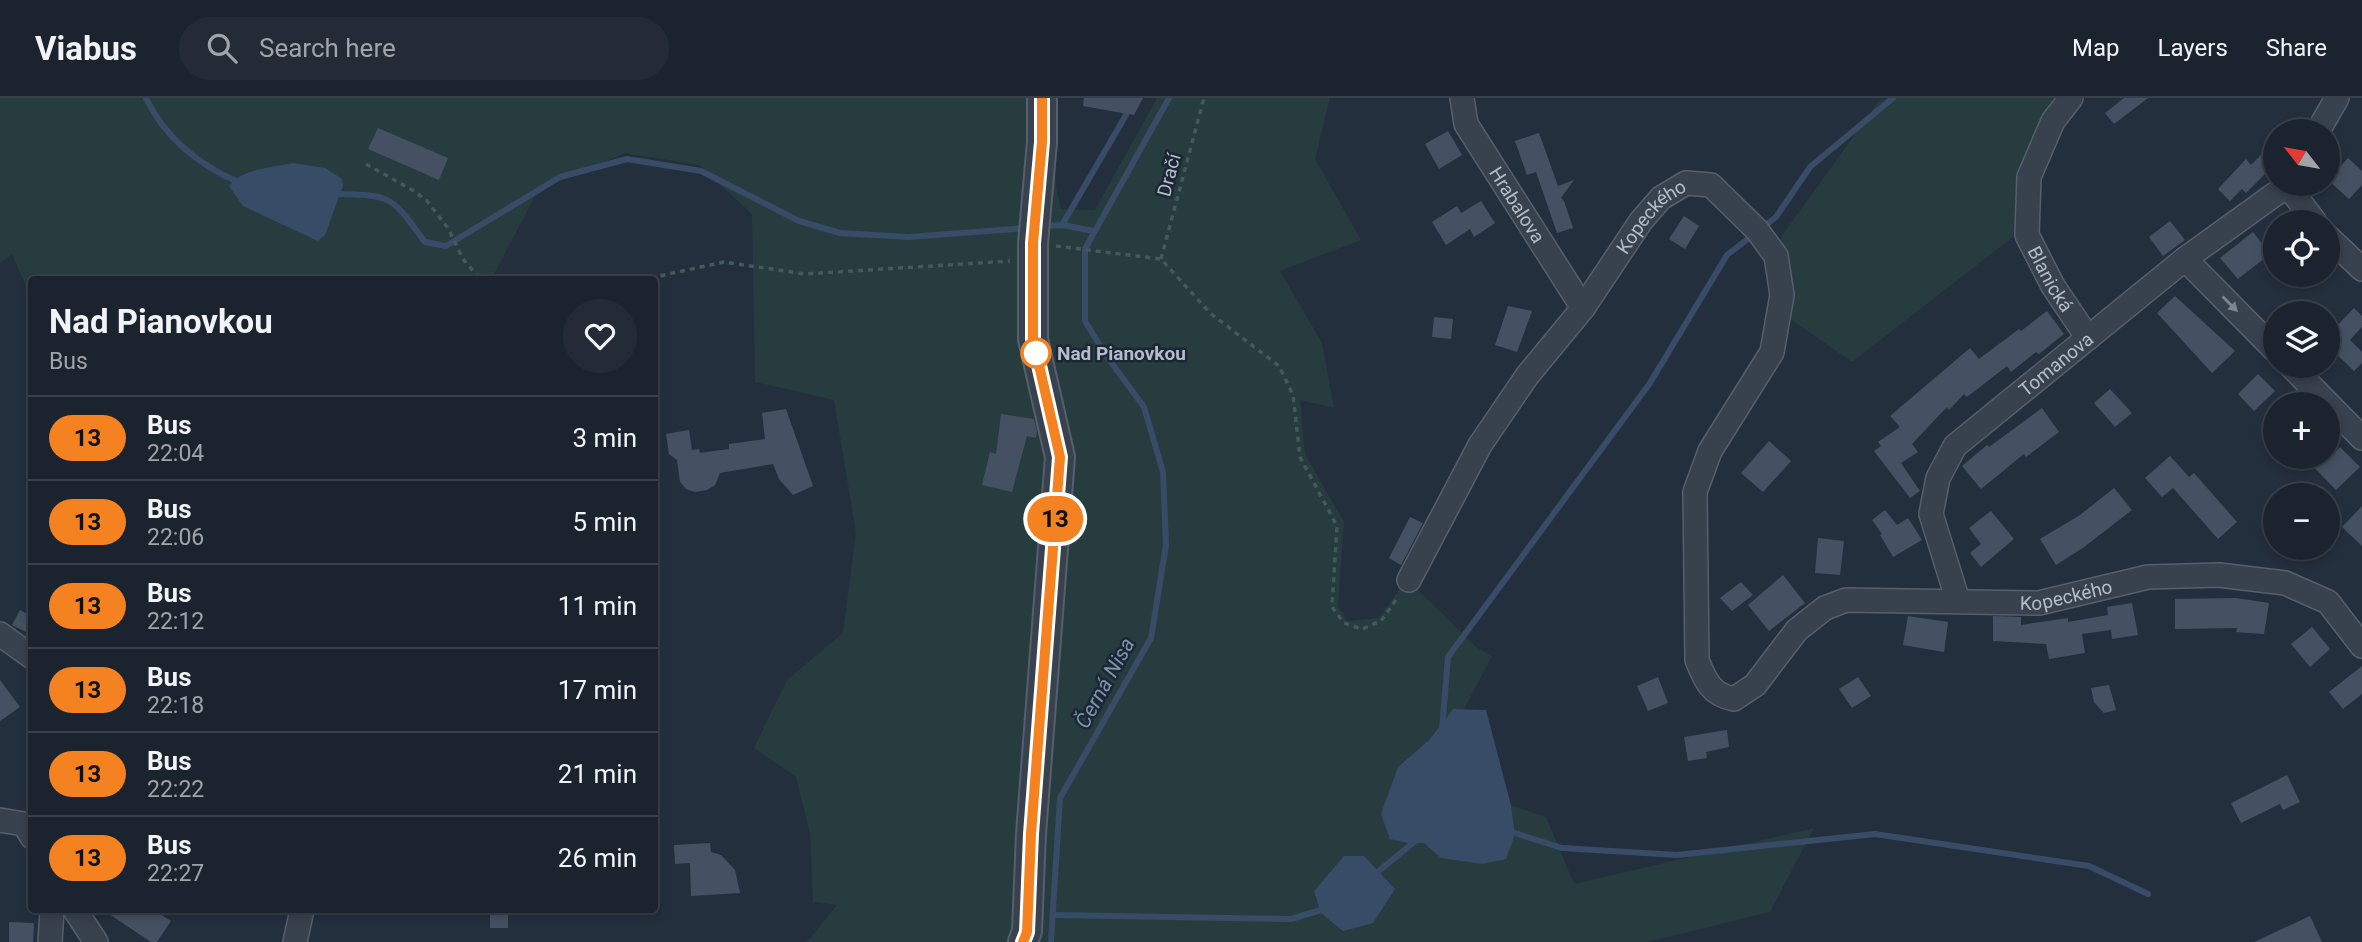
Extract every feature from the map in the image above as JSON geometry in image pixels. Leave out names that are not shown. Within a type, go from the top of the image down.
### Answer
[{"type":"street","points":[[1023,942],[1027,932],[1031,834],[1060,457],[1033,339],[1033,259],[1042,142],[1042,98]]},
{"type":"street","name":"Hrabalova","points":[[1462,98],[1466,124],[1583,308]]},
{"type":"street","name":"Blanická","points":[[2071,98],[2053,121],[2029,177],[2027,235],[2053,286],[2088,338]]},
{"type":"street","points":[[2325,119],[2337,98]]},
{"type":"street","name":"Kopeckého","points":[[1409,580],[1480,445],[1527,376],[1583,308],[1641,221],[1661,198],[1686,183],[1711,185],[1757,230],[1776,256],[1782,295],[1772,352],[1710,450],[1695,492],[1697,660],[1707,684],[1720,696],[1734,699],[1755,685],[1797,630],[1825,608],[1846,600],[2039,603],[2148,577],[2220,575],[2285,583],[2328,602],[2362,646]]},
{"type":"street","name":"Tomanova","points":[[1958,601],[1931,514],[1938,478],[1955,446],[2185,259],[2273,196]]},
{"type":"street","points":[[2340,248],[2362,269]]},
{"type":"street","points":[[2185,259],[2263,338]]},
{"type":"street","points":[[2303,378],[2362,438]]},
{"type":"street","points":[[0,634],[28,654]]},
{"type":"street","points":[[0,820],[24,824],[28,830]]},
{"type":"street","points":[[50,942],[52,913]]},
{"type":"street","points":[[77,913],[96,942]]},
{"type":"street","points":[[295,942],[301,913]]},
{"type":"path","name":"Dračí","points":[[1160,259],[1204,98]]},
{"type":"path","points":[[366,164],[427,201],[447,228],[463,259],[478,276]]},
{"type":"path","points":[[1064,247],[1160,259],[1210,313],[1279,366],[1293,395],[1300,457],[1337,526],[1332,607],[1344,623],[1362,629],[1381,621],[1409,580]]},
{"type":"path","points":[[658,277],[724,262],[805,274],[1033,259]]},
{"type":"green space","points":[[0,98],[1054,98],[1056,187],[1061,209],[1095,210],[1157,98],[1330,98],[1315,159],[1361,240],[1280,271],[1322,343],[1334,408],[1300,400],[1305,454],[1344,522],[1338,606],[1347,621],[1379,618],[1410,574],[1415,587],[1476,647],[1492,656],[1464,709],[1453,709],[1430,739],[1398,767],[1408,843],[1424,843],[1442,858],[1482,864],[1515,834],[1511,805],[1546,817],[1574,884],[1814,828],[1770,912],[1647,942],[807,942],[837,905],[813,902],[810,833],[796,777],[754,748],[787,680],[843,633],[856,533],[834,400],[755,382],[752,214],[699,165],[625,153],[538,190],[493,276],[28,276],[28,291],[12,254],[0,263]],"holes":[[[293,163],[300,232],[281,222],[233,179]]]},
{"type":"green space","points":[[1888,98],[2053,98],[2018,233],[1852,362],[1786,316],[1791,277],[1781,237],[1879,101]]},
{"type":"water","points":[[293,163],[325,168],[342,179],[343,186],[325,235],[318,241],[243,206],[229,186],[249,172]]},
{"type":"water","points":[[1453,709],[1486,710],[1511,805],[1515,834],[1506,859],[1482,864],[1441,858],[1424,843],[1390,839],[1381,814],[1398,767],[1430,739]]},
{"type":"water","points":[[1344,856],[1364,856],[1395,889],[1373,923],[1343,931],[1321,913],[1314,891]]},
{"type":"building","points":[[1084,98],[1143,98],[1134,115],[1083,106]]},
{"type":"building","points":[[2124,98],[2148,98],[2114,124],[2105,113]]},
{"type":"building","points":[[378,128],[448,158],[439,180],[368,149]]},
{"type":"building","points":[[1448,131],[1462,155],[1439,169],[1425,144]]},
{"type":"building","points":[[1539,133],[1558,186],[1574,180],[1561,198],[1573,228],[1557,233],[1536,172],[1527,175],[1515,141]]},
{"type":"building","points":[[2263,153],[2263,176],[2246,193],[2242,189],[2230,201],[2218,189],[2246,159],[2251,165]]},
{"type":"building","points":[[2348,158],[2362,171],[2362,185],[2349,199],[2340,191],[2340,167]]},
{"type":"building","points":[[1481,201],[1495,223],[1474,237],[1470,229],[1446,245],[1432,222],[1457,206],[1461,213]]},
{"type":"building","points":[[1684,216],[1699,226],[1685,249],[1669,239]]},
{"type":"building","points":[[2170,221],[2185,240],[2163,256],[2149,237]]},
{"type":"building","points":[[2253,232],[2263,245],[2263,259],[2238,279],[2220,258]]},
{"type":"building","points":[[2175,296],[2235,351],[2212,373],[2157,313]]},
{"type":"building","points":[[1508,306],[1532,311],[1517,352],[1495,345]]},
{"type":"building","points":[[2354,308],[2362,316],[2362,327],[2350,340],[2362,352],[2362,363],[2354,371],[2340,358],[2340,323]]},
{"type":"building","points":[[2047,311],[2064,334],[2011,372],[2007,366],[1967,397],[1964,394],[1949,410],[1947,407],[1912,444],[1918,452],[1901,463],[1920,491],[1910,498],[1874,451],[1881,446],[1878,442],[1900,427],[1890,416],[1970,348],[1979,359]]},
{"type":"building","points":[[1434,317],[1453,319],[1451,339],[1432,337]]},
{"type":"building","points":[[2258,374],[2275,391],[2263,392],[2263,402],[2254,411],[2238,394]]},
{"type":"building","points":[[2110,389],[2132,413],[2115,427],[2094,403]]},
{"type":"building","points":[[2042,408],[2059,432],[2026,457],[2024,454],[1981,489],[1962,466],[1987,445],[1989,447]]},
{"type":"building","points":[[786,409],[813,486],[793,495],[779,479],[773,464],[720,473],[715,485],[707,490],[695,492],[686,489],[680,482],[677,460],[669,454],[666,434],[689,430],[692,450],[699,449],[700,453],[729,449],[729,444],[765,439],[762,413]]},
{"type":"building","points":[[1001,414],[1034,419],[1037,431],[1036,438],[1027,436],[1012,492],[982,485],[990,452],[996,454]]},
{"type":"building","points":[[1769,441],[1791,461],[1763,492],[1741,473]]},
{"type":"building","points":[[2340,447],[2360,467],[2340,486],[2340,483],[2329,483],[2316,469],[2340,469]]},
{"type":"building","points":[[2170,456],[2189,477],[2194,473],[2237,522],[2218,539],[2173,488],[2162,497],[2145,478]]},
{"type":"building","points":[[2114,488],[2132,510],[2056,565],[2040,539],[2080,515]]},
{"type":"building","points":[[2362,506],[2362,546],[2342,527]]},
{"type":"building","points":[[1885,510],[1897,525],[1908,518],[1922,540],[1893,557],[1872,520]]},
{"type":"building","points":[[1991,511],[2014,539],[1981,567],[1970,553],[1981,544],[1969,528]]},
{"type":"building","points":[[1410,517],[1423,523],[1401,565],[1389,558]]},
{"type":"building","points":[[1818,538],[1844,541],[1840,575],[1815,573]]},
{"type":"building","points":[[1783,575],[1805,603],[1769,631],[1748,605]]},
{"type":"building","points":[[1741,582],[1753,595],[1732,611],[1720,598]]},
{"type":"building","points":[[2236,598],[2269,603],[2264,634],[2236,632],[2237,628],[2175,629],[2175,599]]},
{"type":"building","points":[[2132,603],[2138,635],[2112,639],[2111,630],[2082,634],[2085,653],[2049,659],[2046,644],[1993,641],[1993,616],[2021,617],[2021,625],[2068,618],[2068,622],[2108,615],[2107,607]]},
{"type":"building","points":[[20,610],[28,615],[28,633],[12,625]]},
{"type":"building","points":[[1908,616],[1948,622],[1944,652],[1903,645]]},
{"type":"building","points":[[2312,627],[2330,649],[2310,667],[2291,644]]},
{"type":"building","points":[[2362,666],[2362,694],[2343,709],[2329,692]]},
{"type":"building","points":[[1658,677],[1668,703],[1648,711],[1637,686]]},
{"type":"building","points":[[1858,677],[1871,696],[1852,708],[1839,689]]},
{"type":"building","points":[[0,680],[20,707],[0,721]]},
{"type":"building","points":[[2109,685],[2116,710],[2104,713],[2094,702],[2091,688]]},
{"type":"building","points":[[1727,730],[1729,747],[1706,752],[1707,758],[1688,761],[1684,737]]},
{"type":"building","points":[[2287,775],[2300,802],[2283,810],[2280,804],[2241,823],[2231,803]]},
{"type":"building","points":[[710,843],[711,852],[721,855],[735,870],[740,893],[691,896],[690,863],[675,864],[674,845]]},
{"type":"building","points":[[108,913],[159,913],[171,921],[157,942],[151,942]]},
{"type":"building","points":[[490,913],[508,913],[508,928],[490,928]]},
{"type":"building","points":[[2310,916],[2322,942],[2254,942]]},
{"type":"building","points":[[9,922],[34,923],[33,942],[9,942]]},
{"type":"waterway","points":[[146,98],[162,125],[184,148],[210,167],[238,182]]},
{"type":"waterway","points":[[1062,225],[1126,115],[1122,98]]},
{"type":"waterway","name":"Černá Nisa","points":[[1051,942],[1060,798],[1151,638],[1166,545],[1163,472],[1144,407],[1105,354],[1085,321],[1085,249],[1169,98]]},
{"type":"waterway","points":[[1442,729],[1448,657],[1650,383],[1727,255],[1776,217],[1810,167],[1893,98]]},
{"type":"waterway","points":[[334,194],[368,195],[389,201],[425,242],[446,246],[560,177],[627,159],[701,171],[799,221],[840,233],[909,237],[1027,228]]},
{"type":"waterway","points":[[1042,226],[1062,225],[1094,231]]},
{"type":"waterway","points":[[1508,831],[1562,848],[1677,855],[1875,834],[2089,866],[2148,894]]},
{"type":"waterway","points":[[1374,875],[1419,838]]},
{"type":"waterway","points":[[1054,915],[1291,919],[1328,908]]},
{"type":"bus line","name":"13","points":[[1023,942],[1027,932],[1031,834],[1060,457],[1033,339],[1033,243],[1042,142],[1042,98]]},
{"type":"place","name":"Nad Pianovkou","points":[[1036,353]]}]
